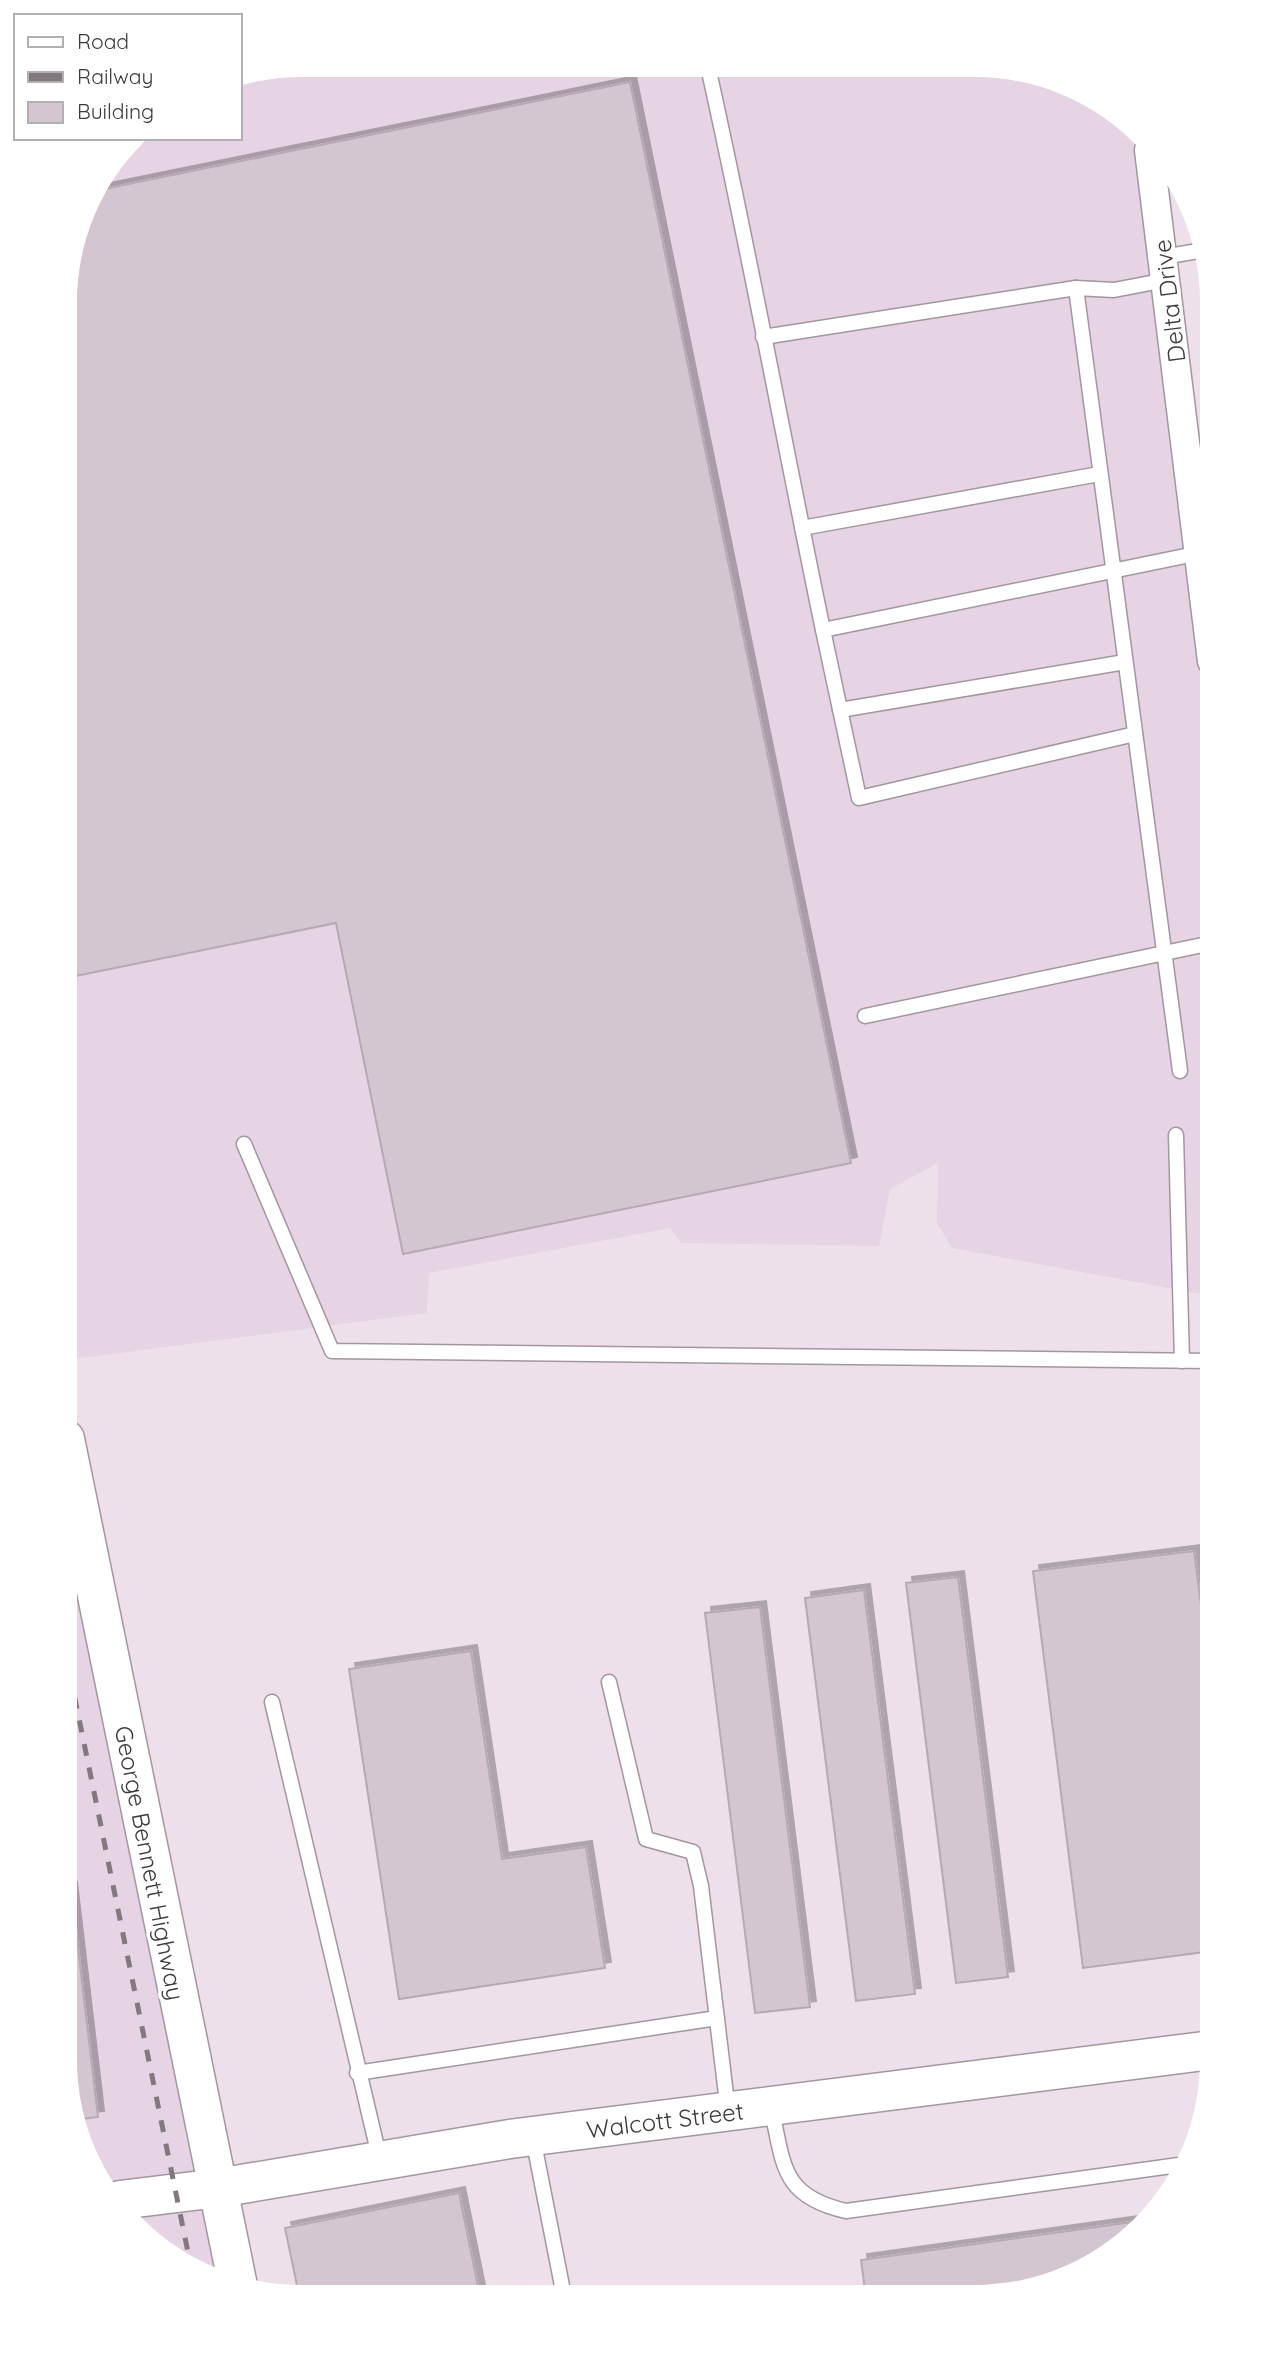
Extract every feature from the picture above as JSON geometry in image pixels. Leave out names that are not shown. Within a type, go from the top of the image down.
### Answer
[{"type":"street","name":"Delta Drive","points":[[1151,163],[1200,553]]},
{"type":"street","name":"George Bennett Highway","points":[[77,1498],[236,2275]]},
{"type":"street","name":"Walcott Street","points":[[126,2199],[218,2188],[532,2136],[1200,2052]]},
{"type":"lane","points":[[710,77],[742,220],[763,337],[859,798],[1135,734]]},
{"type":"lane","points":[[763,337],[1076,288],[1114,290],[1195,254]]},
{"type":"lane","points":[[1076,288],[1180,1070]]},
{"type":"lane","points":[[802,528],[1099,474]]},
{"type":"lane","points":[[823,630],[1200,553]]},
{"type":"lane","points":[[840,710],[1125,662]]},
{"type":"lane","points":[[865,1016],[1200,945]]},
{"type":"lane","points":[[1176,1135],[1182,1361]]},
{"type":"lane","points":[[244,1144],[332,1351],[1200,1361]]},
{"type":"lane","points":[[609,1682],[646,1839],[693,1852],[701,1886],[728,2112]]},
{"type":"lane","points":[[272,1702],[381,2161]]},
{"type":"lane","points":[[358,2073],[717,2018]]},
{"type":"lane","points":[[771,2106],[786,2174],[806,2196],[826,2206],[846,2211],[1174,2166]]},
{"type":"lane","points":[[532,2136],[562,2285]]},
{"type":"shaded area","points":[[975,77],[1019,81],[1075,100],[1100,115],[1136,146],[1200,642],[1200,1294],[952,1248],[937,1223],[938,1163],[890,1189],[879,1246],[681,1243],[670,1228],[429,1273],[427,1313],[77,1359],[77,302],[85,243],[100,202],[123,165],[147,140],[242,140],[242,85],[272,79]]},
{"type":"shaded area","points":[[77,1499],[231,2273],[189,2255],[165,2239],[133,2208],[100,2160],[81,2104],[77,2075]]},
{"type":"building","points":[[630,82],[851,1163],[403,1254],[336,923],[77,976],[77,302],[85,243],[94,216],[108,188]]},
{"type":"building","points":[[1194,1551],[1200,1597],[1200,1953],[1083,1968],[1033,1571]]},
{"type":"building","points":[[958,1577],[1008,1977],[956,1983],[906,1583]]},
{"type":"building","points":[[864,1590],[915,1994],[856,2001],[805,1598]]},
{"type":"building","points":[[760,1607],[810,2007],[755,2013],[705,1613]]},
{"type":"building","points":[[471,1651],[502,1859],[586,1847],[605,1968],[399,1999],[349,1669]]},
{"type":"building","points":[[77,1939],[98,2117],[85,2119],[77,2075]]},
{"type":"building","points":[[459,2193],[478,2285],[297,2285],[285,2228]]},
{"type":"building","points":[[1130,2222],[1100,2247],[1075,2262],[1048,2273],[1005,2283],[864,2285],[861,2260]]},
{"type":"railway","points":[[77,1709],[188,2255]]}]
